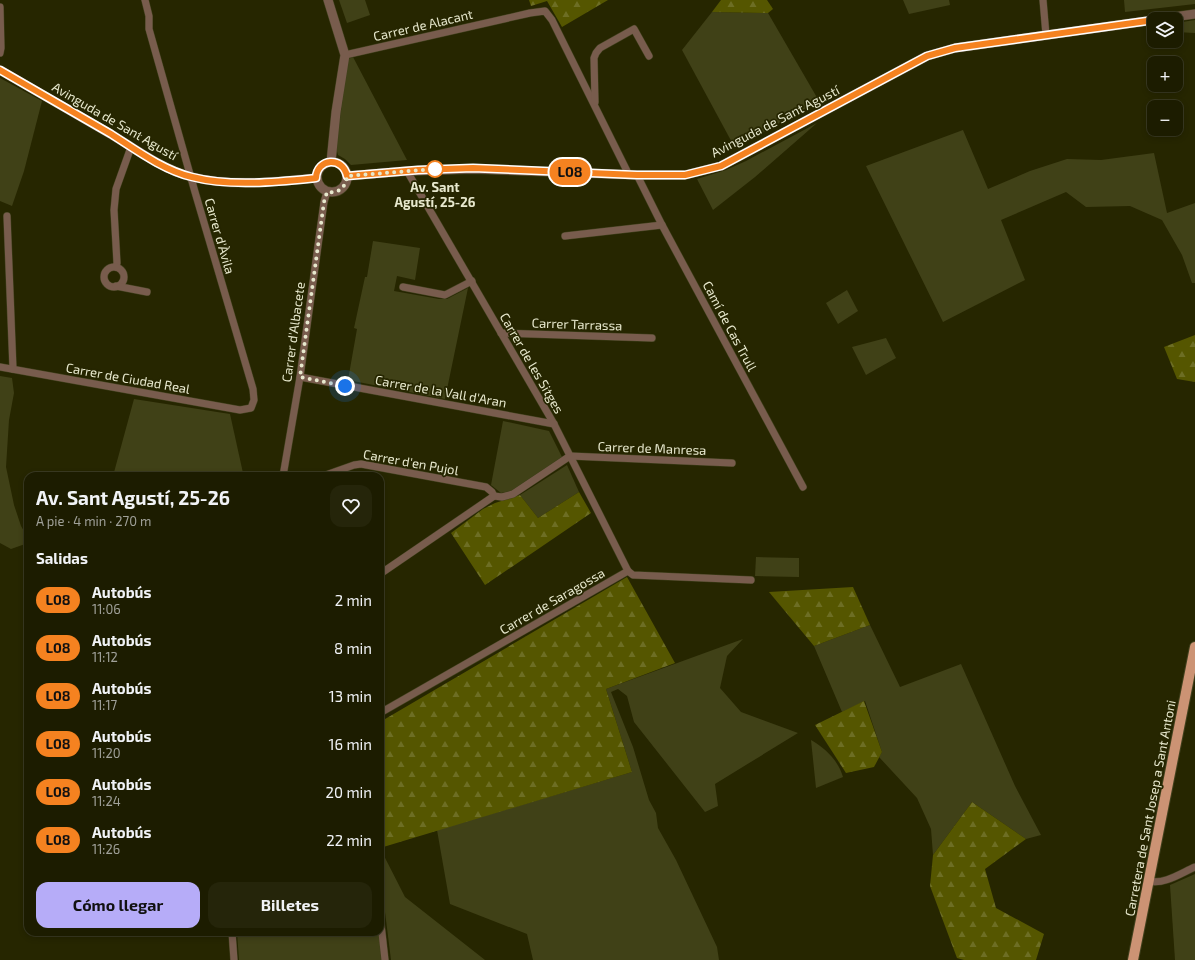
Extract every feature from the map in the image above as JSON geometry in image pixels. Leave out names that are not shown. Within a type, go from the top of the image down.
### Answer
[{"type":"main road","name":"Carretera de Sant Josep a Sant Antoni","points":[[1133,960],[1194,663],[1195,647]]},
{"type":"street","name":"Carrer d'Àvila","points":[[145,0],[149,16],[149,29],[253,389],[254,400],[251,408]]},
{"type":"street","points":[[328,0],[345,55],[330,153],[331,162]]},
{"type":"street","points":[[1043,0],[1046,35]]},
{"type":"street","points":[[0,7],[0,53]]},
{"type":"street","name":"Carrer de Alacant","points":[[345,55],[530,13],[545,11],[552,20]]},
{"type":"street","points":[[1183,16],[1195,14]]},
{"type":"street","name":"Camí de Cas Trull","points":[[552,20],[633,175],[662,225],[802,487]]},
{"type":"street","name":"Avinguda de Sant Agustí","points":[[347,176],[473,168],[633,175],[685,175],[721,166],[927,56],[955,48],[1147,21]]},
{"type":"street","points":[[595,104],[594,58],[600,48],[634,29],[649,56]]},
{"type":"street","name":"Avinguda de Sant Agustí","points":[[0,70],[166,167],[191,176],[218,182],[235,183],[316,178]]},
{"type":"street","points":[[116,267],[114,210],[116,189],[131,146]]},
{"type":"street","points":[[331,162],[336,162],[342,165],[346,170],[347,176],[347,182],[342,189],[333,193],[327,192],[320,187],[316,178],[320,167],[331,162]]},
{"type":"street","name":"Carrer de les Sitges","points":[[408,171],[554,424],[628,571]]},
{"type":"street","name":"Carrer d'Albacete","points":[[284,472],[300,377],[324,202],[327,192]]},
{"type":"street","points":[[7,216],[13,369]]},
{"type":"street","points":[[565,236],[662,225]]},
{"type":"street","points":[[116,286],[122,282],[123,276],[121,271],[116,267],[110,268],[104,275],[107,284],[110,286],[147,292]]},
{"type":"street","points":[[403,288],[445,295],[472,281]]},
{"type":"street","name":"Carrer Tarrassa","points":[[501,333],[652,338]]},
{"type":"street","name":"Carrer de Ciudad Real","points":[[0,367],[240,410],[251,408]]},
{"type":"street","name":"Carrer de la Vall d'Aran","points":[[300,377],[554,424]]},
{"type":"street","points":[[384,571],[494,496],[502,497],[512,494],[570,456]]},
{"type":"street","name":"Carrer de Manresa","points":[[570,456],[732,463]]},
{"type":"street","name":"Carrer d'en Pujol","points":[[334,472],[354,465],[370,465],[486,488],[492,492],[494,496]]},
{"type":"street","points":[[628,571],[633,575],[751,580]]},
{"type":"street","name":"Carrer de Saragossa","points":[[384,711],[628,571]]},
{"type":"street","points":[[1149,881],[1153,882],[1164,880],[1195,867]]},
{"type":"street","points":[[232,936],[234,960]]},
{"type":"street","points":[[382,936],[385,960]]},
{"type":"shaded area","points":[[339,0],[365,0],[370,15],[347,23]]},
{"type":"shaded area","points":[[903,0],[949,0],[950,5],[909,14]]},
{"type":"shaded area","points":[[1124,0],[1195,0],[1195,4],[1125,12]]},
{"type":"shaded area","points":[[712,12],[768,13],[819,101],[735,148],[682,50]]},
{"type":"shaded area","points":[[1195,20],[1195,33],[1183,32],[1183,22]]},
{"type":"shaded area","points":[[353,57],[407,160],[351,165],[338,155],[336,148],[348,59]]},
{"type":"shaded area","points":[[0,78],[42,101],[24,171],[12,206],[0,201]]},
{"type":"shaded area","points":[[817,123],[755,177],[713,210],[697,179],[726,170],[746,161]]},
{"type":"shaded area","points":[[963,130],[988,189],[1030,171],[1067,159],[1101,160],[1154,153],[1167,213],[1195,203],[1195,283],[1192,283],[1182,255],[1162,220],[1130,206],[1086,207],[1066,192],[1001,220],[1025,280],[943,322],[866,166]]},
{"type":"shaded area","points":[[373,241],[420,248],[415,280],[397,276],[394,291],[447,299],[468,288],[445,399],[348,380],[357,329],[354,328],[365,277],[367,277]]},
{"type":"shaded area","points":[[847,290],[858,311],[838,324],[826,303]]},
{"type":"shaded area","points":[[886,338],[896,358],[866,375],[852,347]]},
{"type":"shaded area","points":[[0,376],[12,378],[14,393],[9,420],[6,467],[14,505],[24,531],[24,544],[11,549],[0,543]]},
{"type":"shaded area","points":[[134,399],[230,414],[243,472],[114,472]]},
{"type":"shaded area","points":[[503,421],[549,431],[562,457],[511,491],[501,493],[491,485]]},
{"type":"shaded area","points":[[567,465],[579,492],[538,518],[520,495]]},
{"type":"shaded area","points":[[756,557],[799,558],[799,577],[755,576]]},
{"type":"shaded area","points":[[870,625],[900,687],[961,664],[1015,786],[1041,835],[1026,839],[972,802],[933,855],[931,829],[917,798],[879,757],[882,752],[865,701],[842,712],[814,646]]},
{"type":"shaded area","points":[[743,639],[727,656],[720,688],[741,712],[798,733],[715,784],[718,806],[705,812],[634,722],[627,696],[618,689],[611,692],[633,747],[649,800],[656,813],[658,828],[676,860],[717,947],[719,960],[533,960],[527,934],[450,904],[437,830],[632,772],[606,689]]},
{"type":"shaded area","points":[[811,740],[830,755],[838,765],[843,777],[816,788]]},
{"type":"shaded area","points":[[384,856],[405,897],[485,960],[391,960],[384,904]]},
{"type":"shaded area","points":[[1195,874],[1195,960],[1175,960],[1170,885]]},
{"type":"shaded area","points":[[237,936],[379,936],[382,960],[239,960]]},
{"type":"green space","points":[[529,0],[608,0],[562,27],[547,1],[531,6]]},
{"type":"green space","points":[[721,0],[767,0],[773,9],[768,13],[712,12]]},
{"type":"green space","points":[[1195,335],[1195,382],[1177,379],[1164,347]]},
{"type":"green space","points":[[579,492],[591,513],[485,585],[451,533],[483,509],[495,503],[520,495],[538,518]]},
{"type":"green space","points":[[627,577],[675,663],[606,689],[632,772],[384,847],[384,720]]},
{"type":"green space","points":[[853,587],[870,625],[814,646],[769,592]]},
{"type":"green space","points":[[864,701],[882,752],[874,767],[846,773],[815,725]]},
{"type":"green space","points":[[972,802],[1026,839],[985,869],[996,908],[1044,934],[1036,960],[964,960],[957,958],[930,886],[933,855]]},
{"type":"bus line","name":"L08","points":[[0,70],[166,167],[191,176],[218,182],[235,183],[316,178],[320,167],[323,164],[331,162],[336,162],[342,165],[346,170],[347,176],[418,170],[473,168],[637,175],[685,175],[721,166],[927,56],[955,48],[1147,21]]},
{"type":"place","name":"Av. Sant Agustí, 25-26","points":[[435,169]]},
{"type":"route","points":[[345,386],[300,377],[324,202],[327,192],[333,193],[342,189],[347,182],[347,176],[435,169]]}]
